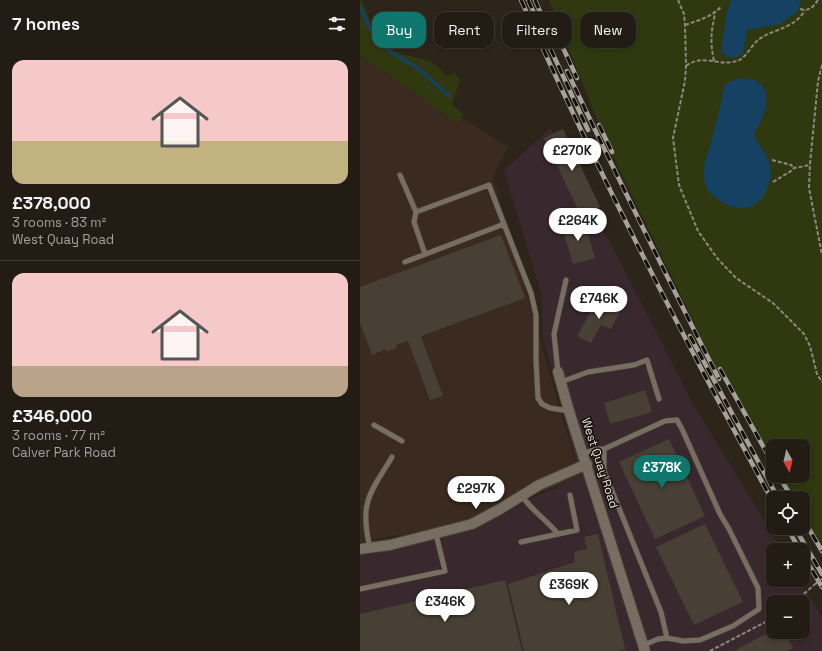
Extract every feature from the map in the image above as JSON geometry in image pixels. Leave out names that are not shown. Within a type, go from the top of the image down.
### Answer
[{"type":"street","name":"West Quay Road","points":[[558,372],[645,648]]},
{"type":"street","points":[[365,549],[436,534],[472,524],[539,485],[587,464]]},
{"type":"lane","points":[[400,174],[416,212],[414,222],[425,254]]},
{"type":"lane","points":[[416,212],[489,185],[531,293],[536,315],[538,398],[542,404],[550,408],[569,410]]},
{"type":"lane","points":[[405,262],[504,224]]},
{"type":"lane","name":"West Quay Road","points":[[558,372],[554,334],[566,280]]},
{"type":"lane","points":[[561,382],[588,372],[634,365],[647,360],[659,399]]},
{"type":"lane","points":[[584,453],[604,449],[665,421],[677,420],[720,514],[758,588],[759,609],[733,626],[700,640],[683,641],[667,638],[658,639],[645,648]]},
{"type":"lane","points":[[374,424],[402,441]]},
{"type":"lane","points":[[604,449],[604,471],[661,612],[667,638]]},
{"type":"lane","points":[[365,549],[365,514],[367,503],[377,482],[392,457]]},
{"type":"lane","points":[[521,542],[577,530],[570,495]]},
{"type":"lane","points":[[522,496],[528,505],[551,525],[558,534]]},
{"type":"lane","points":[[360,589],[445,571],[436,534]]},
{"type":"path","points":[[678,0],[684,14],[686,66],[685,81],[673,138],[679,185],[698,231],[717,258],[736,278],[773,303],[804,334],[810,346],[817,374],[822,382]]},
{"type":"path","points":[[686,66],[700,60],[732,63],[739,61],[744,58],[748,50],[759,39],[789,26],[799,19],[805,11],[811,9],[818,0]]},
{"type":"path","points":[[685,25],[705,19],[715,14],[722,6]]},
{"type":"path","points":[[800,9],[805,11]]},
{"type":"path","points":[[714,61],[711,46],[711,33],[715,14]]},
{"type":"path","points":[[822,65],[818,81],[810,165],[810,196],[822,256]]},
{"type":"path","points":[[772,160],[791,165],[794,168]]},
{"type":"path","points":[[773,182],[794,168],[810,165]]},
{"type":"path","points":[[803,595],[822,579]]},
{"type":"path","points":[[710,651],[766,622]]},
{"type":"shaded area","points":[[360,53],[508,147],[493,177],[580,478],[444,527],[360,542]]},
{"type":"shaded area","points":[[551,128],[692,402],[766,524],[766,535],[773,535],[778,543],[766,543],[766,587],[804,587],[809,595],[766,595],[766,639],[810,639],[810,597],[822,617],[822,651],[360,651],[360,555],[369,555],[499,515],[536,496],[580,478],[543,337],[542,296],[504,170]]},
{"type":"green space","points":[[360,0],[362,0],[372,24],[372,48],[392,48],[406,55],[431,62],[439,67],[447,76],[452,76],[454,72],[460,80],[452,104],[463,114],[458,124],[421,97],[360,56]]},
{"type":"green space","points":[[549,0],[822,0],[822,549],[810,529],[810,491],[788,491],[783,483],[810,483],[810,439],[766,439],[766,454],[717,370],[607,144],[568,48],[572,48],[572,12],[554,12]]},
{"type":"water","points":[[731,0],[801,0],[797,12],[780,24],[747,30],[743,53],[732,58],[721,52],[726,15]]},
{"type":"water","points":[[737,79],[755,80],[761,84],[764,90],[766,104],[761,121],[754,135],[767,158],[771,173],[768,185],[760,201],[755,205],[743,208],[730,206],[714,197],[707,189],[704,176],[706,159],[712,140],[724,87],[727,83]]},
{"type":"building","points":[[563,129],[600,207],[581,216],[544,138]]},
{"type":"building","points":[[584,221],[595,258],[573,264],[562,227]]},
{"type":"building","points":[[501,235],[525,298],[421,336],[443,396],[430,400],[408,341],[396,345],[397,348],[387,352],[386,349],[372,355],[360,323],[360,287]]},
{"type":"building","points":[[598,299],[621,310],[611,329],[601,325],[591,343],[577,336]]},
{"type":"building","points":[[645,390],[652,412],[610,424],[604,403]]},
{"type":"building","points":[[669,439],[705,516],[655,539],[619,462]]},
{"type":"building","points":[[705,524],[743,602],[694,625],[656,547]]},
{"type":"building","points":[[598,534],[625,649],[619,651],[524,651],[508,584],[575,562],[574,552],[587,549],[584,537]]},
{"type":"building","points":[[505,580],[522,651],[360,651],[360,614]]},
{"type":"building","points":[[766,634],[766,639],[788,639],[793,648],[787,651],[734,651]]},
{"type":"waterway","points":[[360,7],[370,29],[389,51],[419,69],[449,96]]},
{"type":"railway","points":[[521,0],[610,191],[706,378],[767,491]]},
{"type":"railway","points":[[528,0],[588,130]]},
{"type":"railway","points":[[535,0],[540,12]]},
{"type":"railway","points":[[563,48],[577,78]]},
{"type":"railway","points":[[567,71],[604,149],[719,379]]},
{"type":"railway","points":[[599,125],[612,152]]},
{"type":"railway","points":[[690,336],[774,491]]},
{"type":"railway","points":[[720,369],[766,451]]},
{"type":"railway","points":[[783,483],[788,491]]},
{"type":"railway","points":[[810,531],[822,551]]},
{"type":"railway","points":[[791,535],[796,543]]},
{"type":"railway","points":[[799,535],[822,574]]},
{"type":"railway","points":[[810,567],[822,587]]}]
